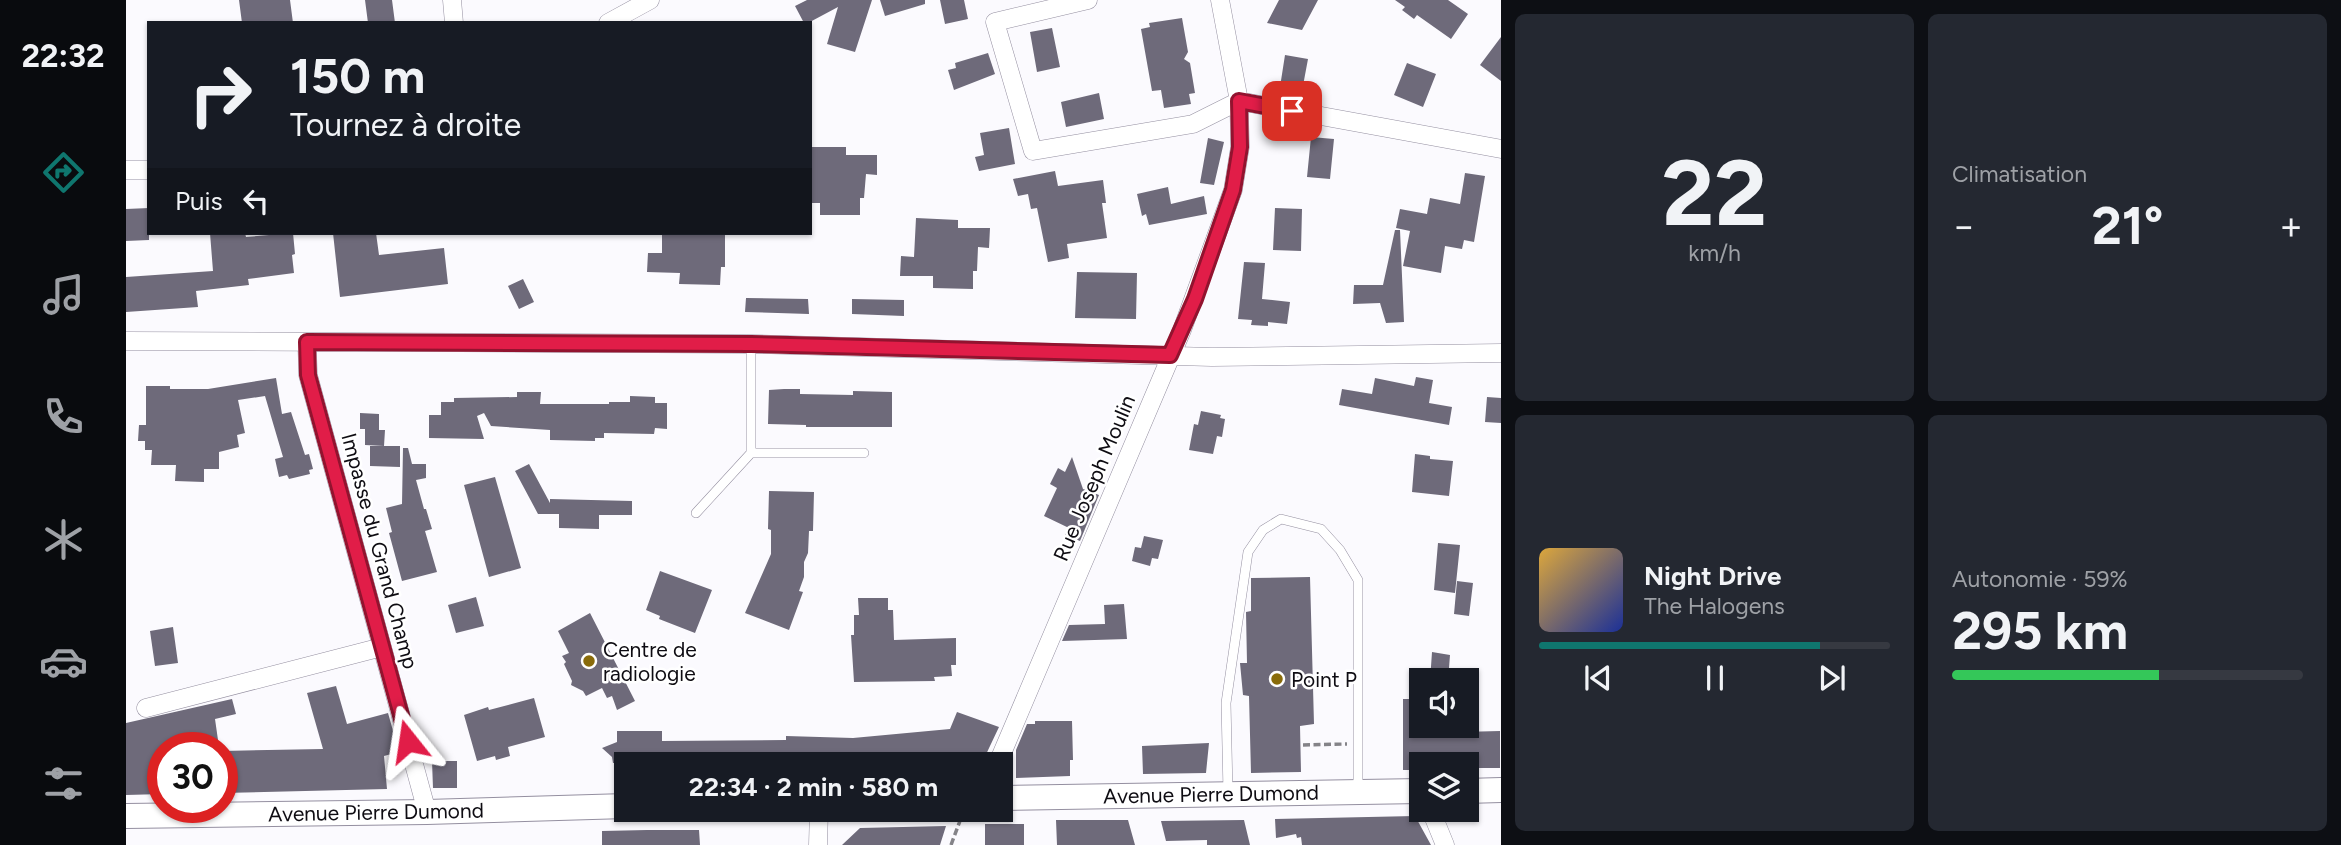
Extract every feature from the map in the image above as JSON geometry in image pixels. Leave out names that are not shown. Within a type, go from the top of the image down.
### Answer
[{"type":"main road","points":[[1479,791],[1501,790]]},
{"type":"main road","name":"Avenue Pierre Dumond","points":[[1013,798],[1409,791]]},
{"type":"main road","name":"Avenue Pierre Dumond","points":[[126,816],[614,806]]},
{"type":"street","points":[[452,0],[454,21]]},
{"type":"street","points":[[612,21],[650,0]]},
{"type":"street","points":[[1088,0],[995,22],[1033,151],[1193,124],[1239,101],[1501,149]]},
{"type":"street","name":"Rue Joseph Moulin","points":[[1002,752],[1195,299],[1233,190],[1240,147],[1239,101],[1220,0]]},
{"type":"street","points":[[126,170],[147,170]]},
{"type":"street","points":[[126,341],[751,344],[1212,357],[1501,353]]},
{"type":"street","name":"Impasse du Grand Champ","points":[[307,342],[308,375],[427,812]]},
{"type":"street","points":[[146,709],[382,647]]},
{"type":"street","points":[[818,845],[819,822]]},
{"type":"street","points":[[1436,822],[1445,845]]},
{"type":"lane","points":[[696,513],[751,453],[751,344]]},
{"type":"lane","points":[[751,453],[864,453]]},
{"type":"lane","points":[[1228,794],[1226,703],[1248,552],[1262,530],[1281,519],[1321,529],[1340,550],[1358,580],[1358,793]]},
{"type":"path","points":[[1303,745],[1349,744]]},
{"type":"path","points":[[951,845],[960,822]]},
{"type":"building","points":[[239,0],[290,0],[293,21],[242,21]]},
{"type":"building","points":[[365,0],[392,0],[395,21],[368,21]]},
{"type":"building","points":[[807,0],[872,0],[855,52],[827,44],[838,7],[812,21],[803,21],[795,6]]},
{"type":"building","points":[[880,0],[925,0],[925,4],[885,16]]},
{"type":"building","points":[[940,0],[964,0],[968,19],[945,24]]},
{"type":"building","points":[[1279,0],[1318,0],[1302,30],[1267,23]]},
{"type":"building","points":[[1395,0],[1448,0],[1468,14],[1451,39],[1417,15],[1414,19],[1402,10],[1405,7]]},
{"type":"building","points":[[1182,18],[1188,52],[1184,59],[1190,63],[1195,93],[1189,94],[1191,104],[1164,108],[1161,90],[1152,91],[1141,29],[1150,27],[1149,23]]},
{"type":"building","points":[[1052,28],[1060,67],[1037,72],[1030,32]]},
{"type":"building","points":[[1501,37],[1501,81],[1480,65]]},
{"type":"building","points":[[988,53],[995,74],[954,90],[948,70],[956,68],[955,63]]},
{"type":"building","points":[[1285,55],[1308,59],[1302,91],[1280,87]]},
{"type":"building","points":[[1407,63],[1436,74],[1423,107],[1394,95]]},
{"type":"building","points":[[1099,93],[1104,119],[1066,127],[1061,102]]},
{"type":"building","points":[[1009,128],[1015,164],[979,171],[975,157],[984,155],[980,133]]},
{"type":"building","points":[[1311,137],[1334,139],[1330,179],[1307,177]]},
{"type":"building","points":[[1208,138],[1224,142],[1214,185],[1200,183]]},
{"type":"building","points":[[812,147],[846,147],[846,155],[877,155],[877,175],[866,174],[864,198],[860,198],[860,215],[820,215],[820,203],[812,203]]},
{"type":"building","points":[[1055,171],[1058,186],[1103,180],[1106,203],[1102,203],[1107,238],[1067,244],[1069,258],[1048,262],[1037,208],[1031,209],[1028,194],[1018,196],[1013,179]]},
{"type":"building","points":[[1465,173],[1485,176],[1474,242],[1464,240],[1462,249],[1445,246],[1441,273],[1403,266],[1410,231],[1396,228],[1400,209],[1427,214],[1430,198],[1460,204]]},
{"type":"building","points":[[1168,187],[1171,204],[1204,196],[1207,214],[1149,225],[1146,214],[1142,216],[1137,194]]},
{"type":"building","points":[[147,208],[149,240],[126,241],[126,209]]},
{"type":"building","points":[[1275,208],[1302,209],[1301,251],[1273,250]]},
{"type":"building","points":[[916,218],[958,220],[958,228],[990,228],[989,248],[978,247],[977,271],[973,271],[973,289],[933,288],[933,276],[900,276],[901,256],[914,257]]},
{"type":"building","points":[[1395,230],[1400,230],[1404,322],[1386,323],[1380,303],[1353,304],[1354,285],[1383,285]]},
{"type":"building","points":[[210,235],[293,235],[294,273],[248,279],[249,285],[196,291],[198,307],[126,312],[126,277],[213,271]]},
{"type":"building","points":[[333,235],[376,235],[379,255],[444,248],[448,284],[340,297]]},
{"type":"building","points":[[662,235],[725,235],[725,267],[721,267],[720,285],[679,284],[680,273],[647,272],[648,253],[662,253]]},
{"type":"building","points":[[1244,262],[1265,263],[1262,299],[1290,302],[1287,324],[1268,322],[1268,326],[1251,325],[1252,320],[1238,319]]},
{"type":"building","points":[[1077,272],[1137,273],[1136,319],[1075,318]]},
{"type":"building","points":[[523,279],[534,302],[519,309],[508,286]]},
{"type":"building","points":[[746,298],[808,299],[809,314],[745,312]]},
{"type":"building","points":[[852,299],[904,300],[904,316],[852,314]]},
{"type":"building","points":[[1416,377],[1433,380],[1429,403],[1452,407],[1449,425],[1339,405],[1342,389],[1372,394],[1375,378],[1414,386]]},
{"type":"building","points":[[276,378],[282,414],[291,412],[305,455],[309,454],[313,469],[309,470],[310,474],[289,479],[287,475],[279,477],[275,459],[283,457],[265,396],[238,400],[245,433],[237,435],[239,447],[219,452],[219,469],[204,469],[204,482],[175,481],[176,465],[151,465],[152,450],[145,450],[145,441],[138,441],[139,425],[146,425],[146,386],[208,389]]},
{"type":"building","points":[[800,389],[800,394],[853,395],[853,391],[892,392],[892,427],[768,424],[769,390]]},
{"type":"building","points":[[517,392],[541,392],[540,404],[609,404],[630,402],[630,396],[655,397],[655,403],[667,403],[667,429],[655,428],[654,434],[604,433],[604,438],[595,438],[595,441],[550,440],[550,430],[491,426],[484,413],[477,416],[484,439],[429,438],[429,415],[441,415],[441,402],[454,402],[454,398],[517,397]]},
{"type":"building","points":[[1487,397],[1501,398],[1501,423],[1485,422]]},
{"type":"building","points":[[1201,411],[1221,415],[1220,418],[1225,419],[1222,437],[1217,436],[1213,454],[1189,450],[1194,424],[1198,425]]},
{"type":"building","points":[[360,413],[379,414],[379,430],[385,430],[384,446],[365,445],[365,429],[360,429]]},
{"type":"building","points":[[370,446],[400,446],[400,467],[370,466]]},
{"type":"building","points":[[403,448],[408,448],[412,464],[426,464],[426,478],[416,480],[432,529],[425,531],[437,572],[402,581],[389,533],[392,532],[386,508],[402,504]]},
{"type":"building","points":[[1415,454],[1430,456],[1430,459],[1453,461],[1449,496],[1412,492]]},
{"type":"building","points":[[1072,457],[1083,489],[1099,495],[1080,541],[1065,535],[1069,528],[1044,516],[1057,488],[1050,484],[1058,468],[1065,472]]},
{"type":"building","points":[[529,464],[550,503],[550,499],[632,501],[632,515],[599,515],[599,529],[559,528],[559,514],[538,514],[515,471]]},
{"type":"building","points":[[495,477],[521,568],[489,577],[464,485]]},
{"type":"building","points":[[769,491],[814,492],[813,531],[809,531],[804,577],[799,591],[803,592],[789,630],[745,613],[771,554],[771,530],[768,529]]},
{"type":"building","points":[[1144,536],[1163,540],[1158,559],[1152,558],[1150,566],[1132,561],[1135,547],[1141,548]]},
{"type":"building","points":[[1438,543],[1460,545],[1455,593],[1434,590]]},
{"type":"building","points":[[660,571],[712,590],[695,633],[659,619],[660,616],[646,610]]},
{"type":"building","name":"Point P","points":[[1310,577],[1314,724],[1300,726],[1301,772],[1251,773],[1249,696],[1243,695],[1240,663],[1247,663],[1246,612],[1251,611],[1251,578]]},
{"type":"building","points":[[1457,581],[1473,583],[1469,616],[1454,614]]},
{"type":"building","points":[[476,597],[484,626],[456,633],[448,605]]},
{"type":"building","points":[[858,598],[888,598],[888,610],[893,610],[894,640],[956,638],[956,665],[951,665],[952,676],[934,677],[935,681],[854,682],[851,635],[854,635],[854,615],[859,615]]},
{"type":"building","points":[[1124,604],[1127,639],[1062,641],[1069,625],[1105,624],[1104,605]]},
{"type":"building","name":"Centre de radiologie","points":[[590,613],[635,701],[617,710],[612,696],[607,698],[602,688],[586,696],[583,691],[571,685],[572,681],[564,664],[566,662],[562,656],[569,653],[558,631]]},
{"type":"building","points":[[173,627],[178,663],[155,666],[150,631]]},
{"type":"building","points":[[1432,652],[1450,655],[1449,668],[1431,668]]},
{"type":"building","points":[[336,686],[347,724],[388,713],[399,752],[384,756],[387,789],[238,793],[238,751],[323,749],[307,693]]},
{"type":"building","points":[[534,698],[545,737],[508,747],[510,756],[496,760],[495,756],[477,761],[464,715],[488,707],[489,710]]},
{"type":"building","points":[[232,699],[236,714],[215,719],[217,732],[147,732],[147,794],[126,795],[126,723]]},
{"type":"building","points":[[1403,699],[1409,699],[1409,738],[1479,738],[1479,732],[1500,731],[1500,768],[1479,768],[1479,752],[1409,752],[1409,770],[1403,770]]},
{"type":"building","points":[[957,712],[999,727],[987,752],[614,752],[613,763],[612,757],[602,748],[617,742],[617,731],[662,731],[662,741],[786,740],[786,736],[853,738],[950,729]]},
{"type":"building","points":[[1035,721],[1072,721],[1073,760],[1070,760],[1070,776],[1016,778],[1016,750],[1027,724],[1035,724]]},
{"type":"building","points":[[1209,743],[1206,773],[1143,774],[1142,746]]},
{"type":"building","points":[[432,761],[457,761],[457,788],[433,788]]},
{"type":"building","points":[[1409,816],[1409,822],[1418,822],[1431,845],[1302,845],[1301,837],[1297,838],[1296,834],[1276,838],[1275,819]]},
{"type":"building","points":[[1056,820],[1128,820],[1135,845],[1057,845]]},
{"type":"building","points":[[1244,820],[1250,845],[1207,845],[1207,840],[1166,841],[1161,821]]},
{"type":"building","points":[[985,824],[1024,824],[1024,845],[985,845]]},
{"type":"building","points":[[946,826],[940,845],[842,845],[860,828]]},
{"type":"building","points":[[699,830],[700,845],[602,845],[602,831]]},
{"type":"place","name":"Centre de radiologie","points":[[589,661]]},
{"type":"place","name":"Point P","points":[[1277,679]]},
{"type":"route","points":[[408,741],[308,375],[307,342],[751,344],[1170,355],[1195,299],[1233,190],[1240,147],[1239,101],[1292,111]]}]
